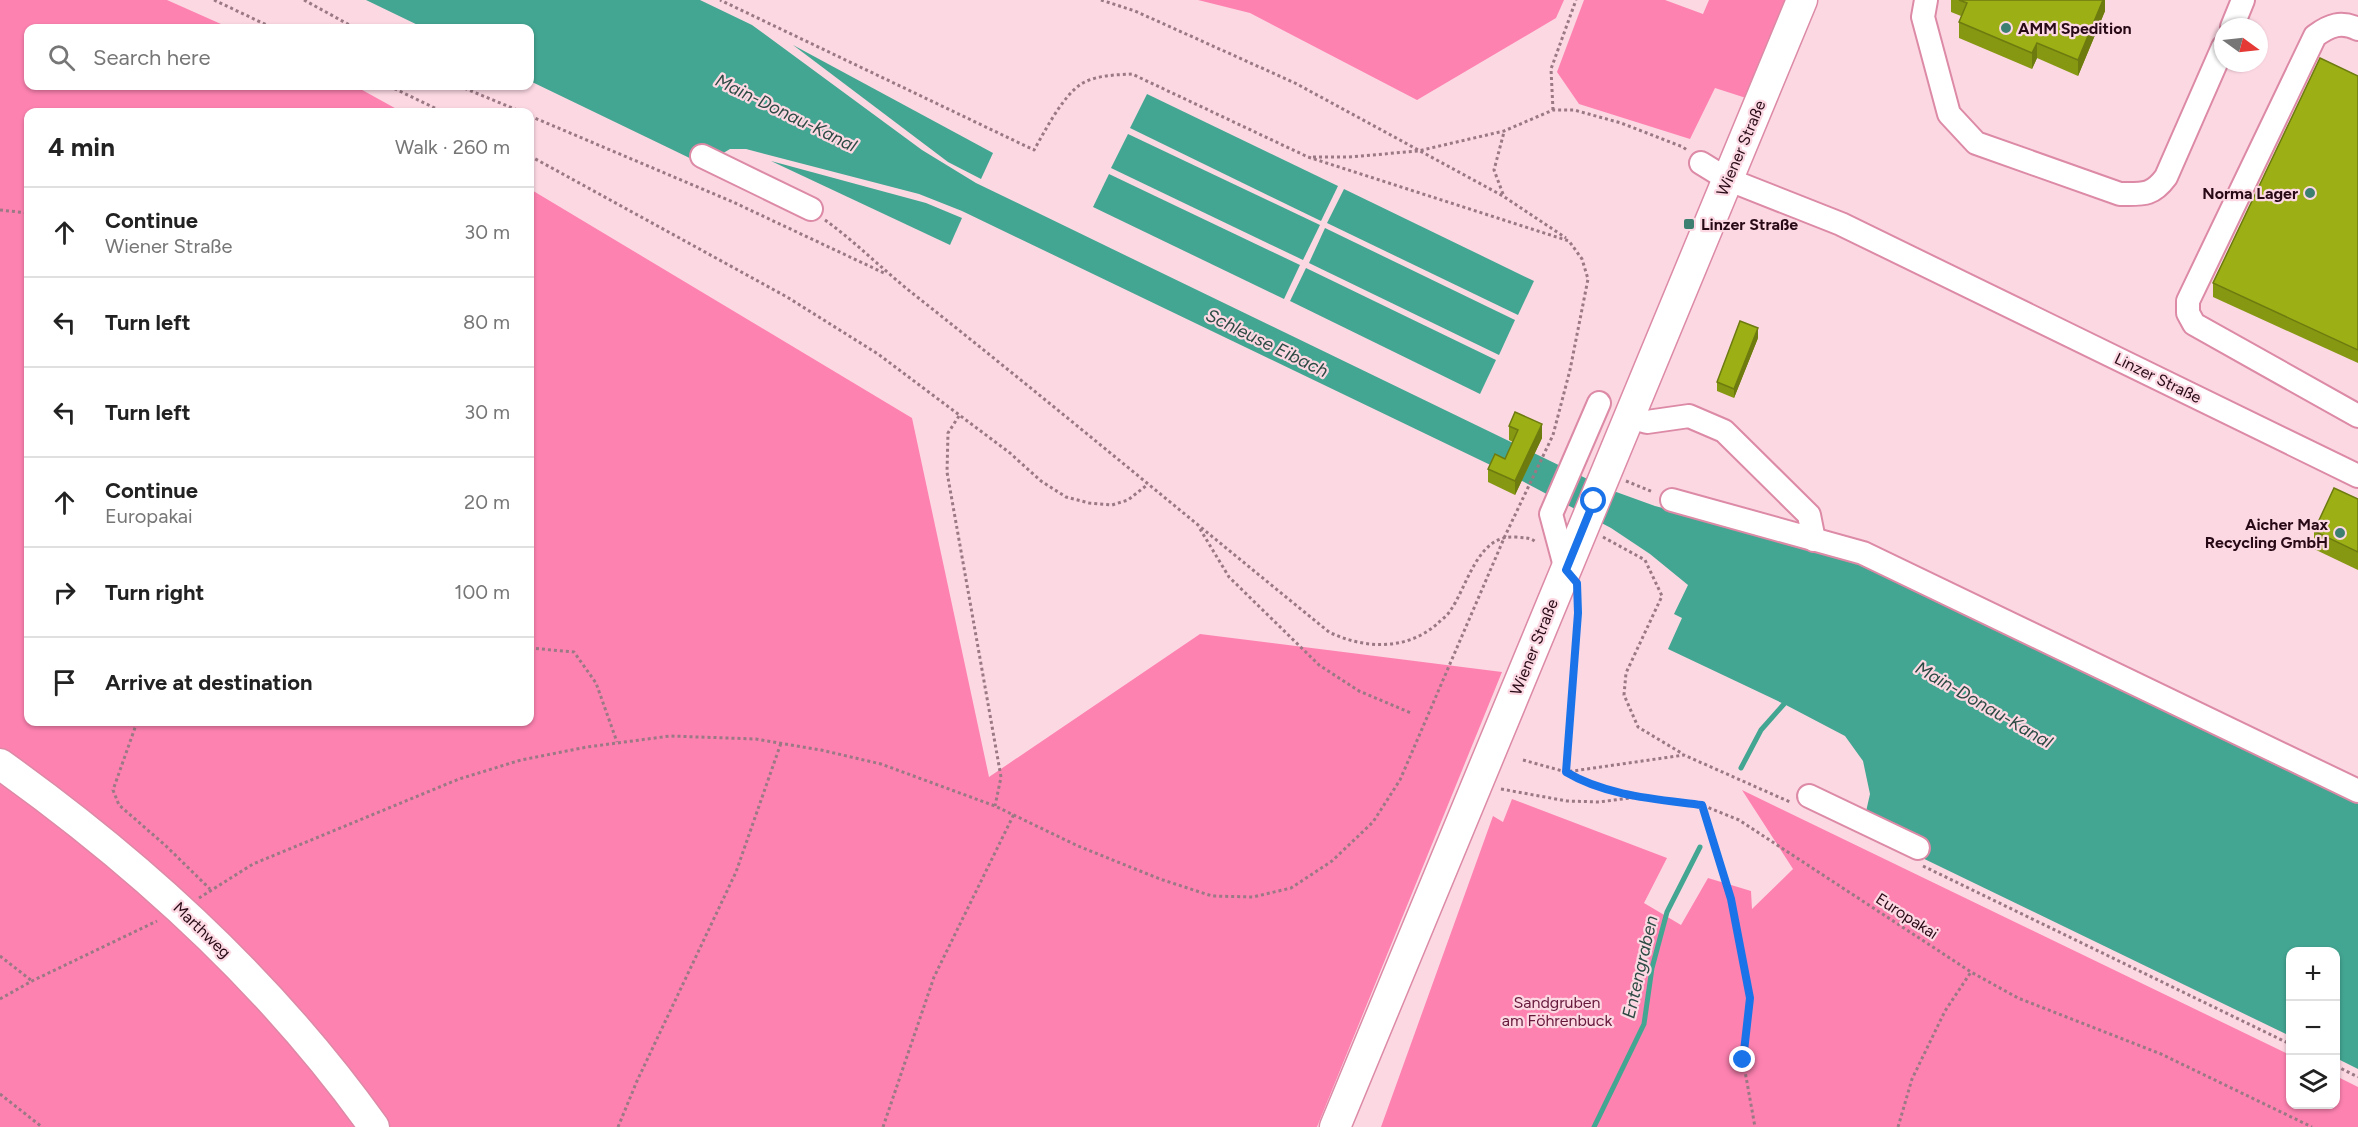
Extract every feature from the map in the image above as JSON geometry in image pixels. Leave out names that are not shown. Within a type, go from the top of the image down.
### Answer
[{"type":"main road","name":"Wiener Straße","points":[[1335,1127],[1566,570],[1590,532],[1613,475],[1629,417],[1802,0]]},
{"type":"main road","name":"Marthweg","points":[[0,764],[58,806],[134,867],[230,957],[283,1012],[374,1127]]},
{"type":"street","points":[[1926,0],[1923,17],[1949,114],[1976,143],[2120,194],[2140,194],[2157,189],[2166,177],[2214,68]]},
{"type":"street","points":[[2236,18],[2243,0]]},
{"type":"street","points":[[2358,29],[2346,23],[2328,27],[2315,36],[2188,301],[2188,313],[2193,324],[2358,416]]},
{"type":"street","points":[[702,156],[811,209]]},
{"type":"street","name":"Linzer Straße","points":[[1701,163],[1727,179],[1841,224],[2358,476]]},
{"type":"street","points":[[1566,570],[1551,514],[1599,403]]},
{"type":"street","points":[[1629,417],[1647,422],[1689,416],[1724,431],[1809,515],[1814,540]]},
{"type":"street","points":[[1672,500],[1863,553],[2358,791]]},
{"type":"street","points":[[1804,802],[1917,856]]},
{"type":"path","points":[[214,0],[265,24]]},
{"type":"path","points":[[304,0],[348,24]]},
{"type":"path","points":[[720,0],[1034,150],[1057,111],[1081,85],[1105,75],[1132,74],[1308,157],[1569,241]]},
{"type":"path","points":[[0,999],[32,981],[181,910],[210,889],[253,864],[459,779],[521,760],[670,736],[756,739],[881,764],[995,806],[1078,846],[1160,879],[1212,896],[1253,897],[1291,888],[1332,861],[1373,822],[1400,780],[1505,536],[1553,435],[1570,370],[1588,279],[1582,259],[1569,241],[1503,196],[1295,83],[1135,11],[1101,0]]},
{"type":"path","points":[[1553,110],[1551,69],[1576,0]]},
{"type":"path","points":[[397,90],[435,108]]},
{"type":"path","points":[[469,90],[512,108]]},
{"type":"path","points":[[1308,157],[1349,157],[1418,151],[1504,131],[1553,110],[1574,110],[1621,123],[1683,147],[1701,163]]},
{"type":"path","points":[[534,118],[733,202],[889,275]]},
{"type":"path","points":[[1503,196],[1494,170],[1504,131]]},
{"type":"path","points":[[534,158],[787,297],[878,354],[1010,453],[1041,481],[1066,497],[1089,503],[1112,505],[1128,500],[1147,484]]},
{"type":"path","points":[[811,209],[1329,632],[1346,640],[1379,646],[1406,642],[1436,624],[1449,613],[1479,556],[1491,544],[1505,536],[1533,539],[1541,546]]},
{"type":"path","points":[[0,210],[24,213]]},
{"type":"path","points":[[959,416],[948,433],[947,472],[1001,777],[995,806]]},
{"type":"path","points":[[1613,475],[1672,500]]},
{"type":"path","points":[[1199,527],[1229,577],[1318,665],[1359,691],[1411,713]]},
{"type":"path","points":[[1590,532],[1645,560],[1662,596],[1626,673],[1624,695],[1638,727],[1684,755],[1804,802]]},
{"type":"path","points":[[1566,772],[1578,603]]},
{"type":"path","points":[[534,648],[574,652],[596,683],[617,743]]},
{"type":"path","points":[[136,726],[112,790],[119,805],[210,889]]},
{"type":"path","points":[[618,1127],[736,872],[781,743]]},
{"type":"path","points":[[1566,772],[1684,755]]},
{"type":"path","points":[[1523,759],[1566,772],[1583,782],[1638,797]]},
{"type":"path","name":"Europakai","points":[[1478,783],[1567,801],[1599,802],[1638,797],[1702,805],[1739,820],[1971,972],[2018,998],[2161,1054],[2312,1127]]},
{"type":"path","points":[[1702,805],[1731,899],[1750,998],[1743,1060],[1755,1127]]},
{"type":"path","points":[[883,1127],[934,977],[1014,814]]},
{"type":"path","points":[[1917,856],[2286,1042]]},
{"type":"path","points":[[0,956],[32,981]]},
{"type":"path","points":[[1898,1127],[1912,1079],[1945,1011],[1971,972]]},
{"type":"path","points":[[2340,1068],[2358,1077]]},
{"type":"path","points":[[0,1094],[42,1127]]},
{"type":"green space","points":[[0,0],[167,0],[221,24],[24,24],[24,90],[362,90],[395,108],[24,108],[24,726],[534,726],[534,191],[912,418],[989,777],[1200,634],[1502,672],[1317,1127],[0,1127]]},
{"type":"green space","points":[[1198,0],[1564,0],[1556,18],[1417,100],[1250,13]]},
{"type":"green space","points":[[1584,0],[1665,0],[1703,14],[1709,0],[1786,0],[1746,98],[1715,88],[1690,139],[1579,104],[1557,72]]},
{"type":"green space","name":"Sandgruben am Föhrenbuck","points":[[1742,790],[2286,1053],[2286,1109],[2340,1109],[2340,1078],[2358,1087],[2358,1127],[1381,1127],[1493,816],[1503,822],[1512,799],[1667,858],[1644,903],[1681,925],[1708,878],[1751,891],[1752,909],[1793,869]]},
{"type":"water","points":[[366,0],[700,0],[752,25],[922,150],[976,183],[1608,489],[1655,506],[1856,558],[2358,800],[2358,1069],[2340,1060],[2340,947],[2286,947],[2286,1034],[1852,824],[1865,816],[1870,794],[1863,761],[1845,736],[1784,704],[1668,649],[1682,618],[1674,614],[1688,585],[1650,554],[1611,528],[1505,472],[962,211],[919,194],[746,149],[730,149],[720,155],[758,191],[534,83],[534,24],[416,24]]},
{"type":"water","points":[[793,45],[993,153],[981,179],[948,162]]},
{"type":"water","points":[[1147,94],[1338,186],[1321,221],[1130,128]]},
{"type":"water","points":[[1128,134],[1320,225],[1303,260],[1111,168]]},
{"type":"water","points":[[771,161],[926,203],[962,218],[950,245]]},
{"type":"water","points":[[1109,174],[1300,265],[1284,299],[1093,207]]},
{"type":"water","points":[[1344,189],[1534,281],[1518,315],[1327,223]]},
{"type":"water","points":[[1325,228],[1515,320],[1499,355],[1309,263]]},
{"type":"water","points":[[1306,268],[1496,360],[1480,394],[1290,301]]},
{"type":"building","points":[[1959,0],[2103,0],[2078,60],[2037,43],[2032,53],[1959,22],[1967,3]]},
{"type":"building","name":"Norma Lager","points":[[2320,58],[2358,76],[2358,350],[2213,283]]},
{"type":"building","points":[[1740,321],[1758,328],[1734,389],[1717,382]]},
{"type":"building","points":[[1515,412],[1542,424],[1515,481],[1488,469],[1495,454],[1505,459],[1518,430],[1509,426]]},
{"type":"building","points":[[2334,488],[2358,499],[2358,552],[2314,531]]},
{"type":"waterway","name":"Entengraben","points":[[1741,768],[1761,730],[1784,704]]},
{"type":"waterway","name":"Entengraben","points":[[1594,1127],[1644,1024],[1652,968],[1667,912],[1700,847]]},
{"type":"place","name":"AMM Spedition","points":[[2006,28]]},
{"type":"place","name":"Norma Lager","points":[[2310,193]]},
{"type":"place","name":"Linzer Straße","points":[[1689,224]]},
{"type":"place","name":"Aicher Max Recycling GmbH","points":[[2340,533]]},
{"type":"route","points":[[1594,501],[1566,570],[1577,583],[1578,613],[1566,772],[1583,782],[1638,797],[1702,805],[1731,899],[1750,998],[1743,1060]]},
{"type":"water label","name":"Main-Donau-Kanal","points":[[786,113]]},
{"type":"water label","name":"Schleuse Eibach","points":[[1267,343]]},
{"type":"water label","name":"Main-Donau-Kanal","points":[[1984,705]]}]
